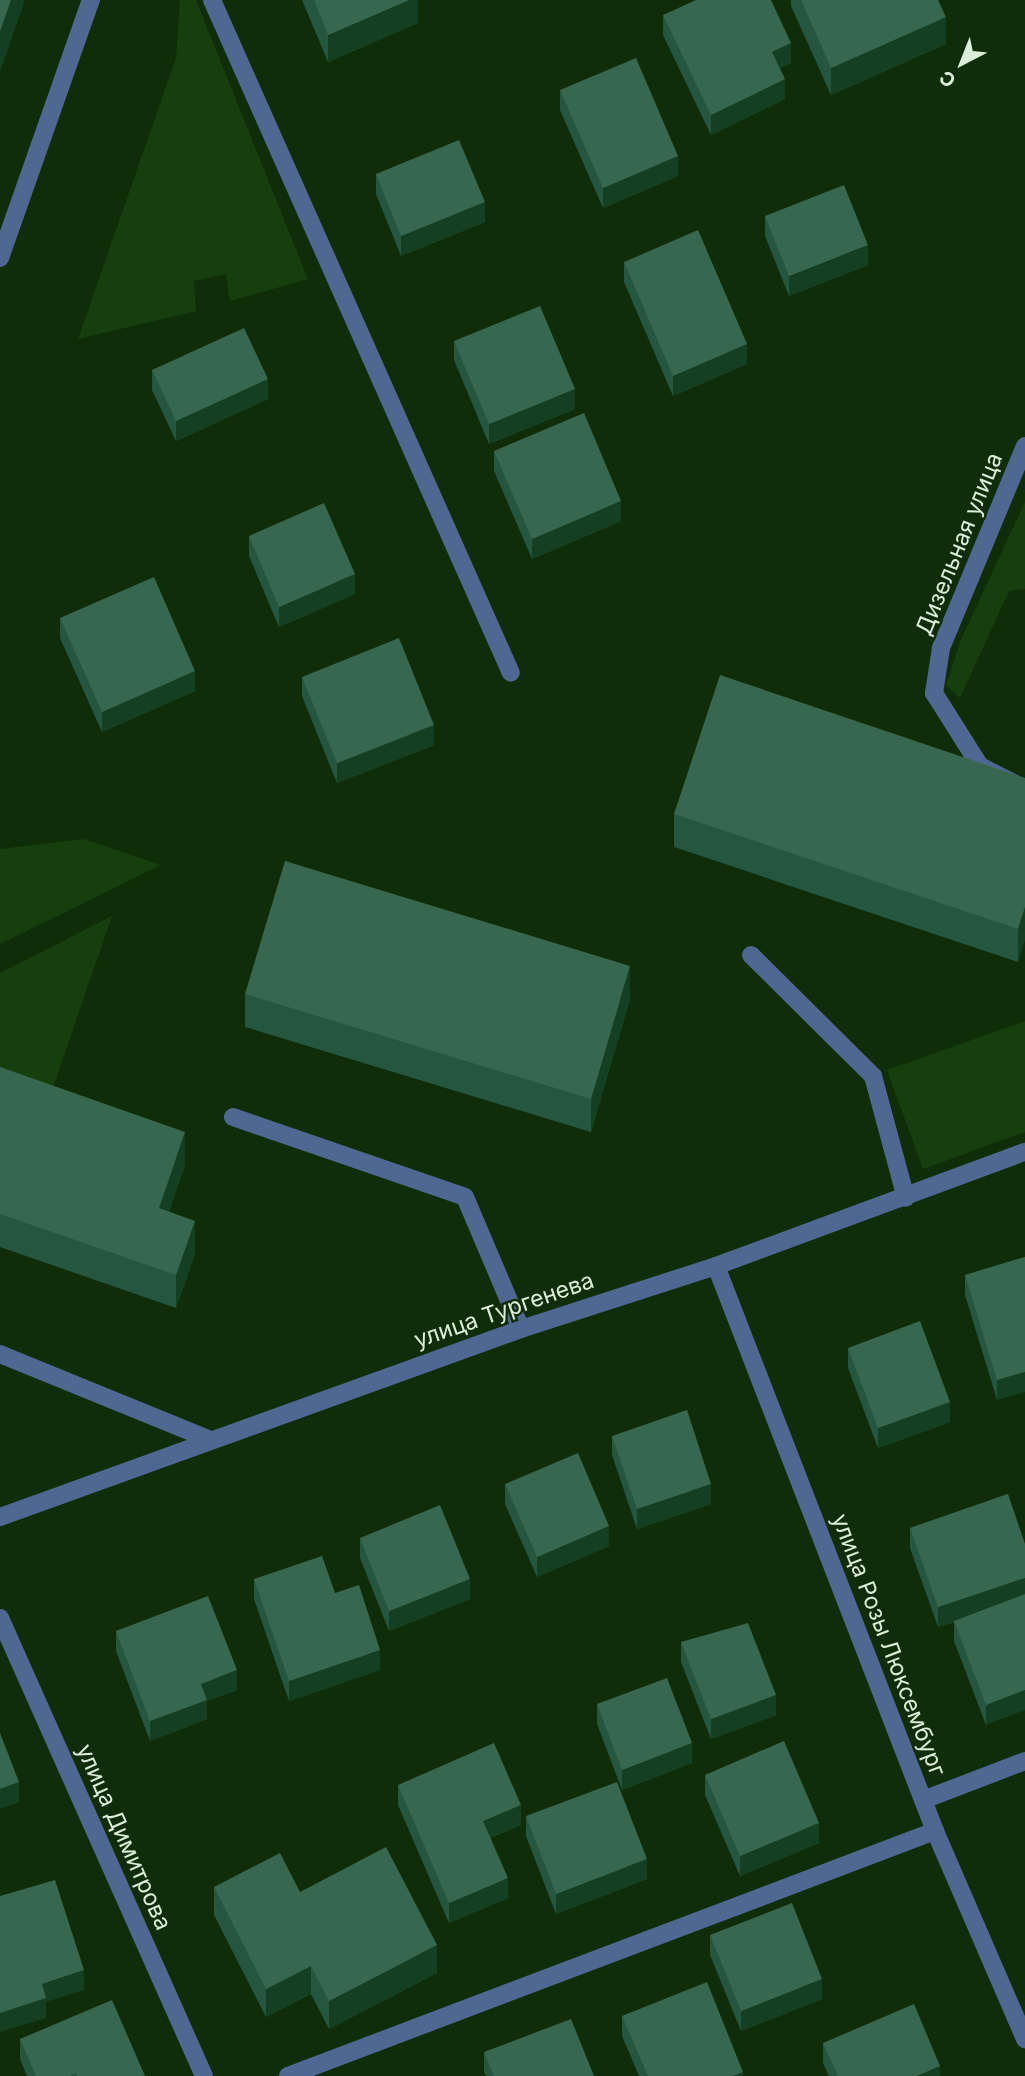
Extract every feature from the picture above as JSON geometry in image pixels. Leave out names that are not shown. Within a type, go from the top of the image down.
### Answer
[{"type":"street","points":[[0,258],[91,0]]},
{"type":"street","points":[[212,0],[511,673]]},
{"type":"street","name":"Дизельная улица","points":[[1025,446],[942,648],[934,693],[980,766],[1025,789]]},
{"type":"street","points":[[751,955],[873,1076],[906,1198]]},
{"type":"street","points":[[233,1117],[464,1197],[521,1329]]},
{"type":"street","name":"улица Тургенева","points":[[0,1517],[208,1439],[521,1329],[716,1266],[1025,1152]]},
{"type":"street","name":"улица Розы Люксембург","points":[[716,1266],[935,1831],[1025,2039]]},
{"type":"street","points":[[0,1354],[208,1439]]},
{"type":"street","name":"улица Димитрова","points":[[0,1618],[204,2076]]},
{"type":"street","points":[[923,1800],[1025,1761]]},
{"type":"street","points":[[288,2076],[935,1831]]},
{"type":"green space","points":[[180,0],[196,0],[308,279],[230,301],[226,274],[194,281],[196,311],[78,339],[176,58]]},
{"type":"green space","points":[[1025,502],[1025,589],[1009,591],[960,698],[946,685],[960,642]]},
{"type":"green space","points":[[84,839],[161,865],[0,944],[0,849]]},
{"type":"green space","points":[[112,916],[47,1105],[0,1089],[0,973]]},
{"type":"green space","points":[[1025,1021],[1025,1132],[923,1169],[887,1070]]},
{"type":"building","points":[[0,0],[11,0],[0,32]]},
{"type":"building","points":[[314,0],[409,0],[328,35]]},
{"type":"building","points":[[696,0],[771,0],[791,43],[772,52],[785,79],[711,115],[663,15]]},
{"type":"building","points":[[801,0],[938,0],[946,17],[831,68]]},
{"type":"building","points":[[636,58],[678,156],[603,188],[560,90]]},
{"type":"building","points":[[459,140],[485,202],[401,236],[376,174]]},
{"type":"building","points":[[844,185],[868,245],[789,276],[765,216]]},
{"type":"building","points":[[698,230],[747,344],[673,376],[624,262]]},
{"type":"building","points":[[540,306],[575,389],[489,424],[454,341]]},
{"type":"building","points":[[244,328],[268,379],[176,421],[152,370]]},
{"type":"building","points":[[584,413],[621,501],[532,539],[494,451]]},
{"type":"building","points":[[324,503],[355,574],[279,607],[249,536]]},
{"type":"building","points":[[154,577],[195,671],[102,712],[60,618]]},
{"type":"building","points":[[399,638],[434,725],[337,763],[302,677]]},
{"type":"building","points":[[720,675],[1025,778],[1025,907],[1018,929],[674,814]]},
{"type":"building","points":[[285,861],[630,966],[591,1099],[245,994]]},
{"type":"building","points":[[0,1067],[185,1132],[159,1208],[195,1221],[176,1275],[0,1214]]},
{"type":"building","points":[[1025,1257],[1025,1372],[997,1380],[965,1275]]},
{"type":"building","points":[[920,1321],[950,1402],[878,1428],[848,1348]]},
{"type":"building","points":[[687,1410],[711,1484],[637,1509],[612,1436]]},
{"type":"building","points":[[578,1453],[609,1526],[537,1557],[505,1484]]},
{"type":"building","points":[[1008,1494],[1025,1544],[1025,1578],[938,1607],[910,1528]]},
{"type":"building","points":[[440,1505],[470,1579],[389,1611],[360,1538]]},
{"type":"building","points":[[322,1556],[335,1593],[359,1585],[380,1650],[289,1681],[254,1579]]},
{"type":"building","points":[[1025,1594],[1025,1690],[986,1705],[954,1621]]},
{"type":"building","points":[[208,1596],[237,1670],[201,1684],[207,1700],[150,1721],[116,1631]]},
{"type":"building","points":[[748,1623],[776,1695],[711,1719],[681,1642]]},
{"type":"building","points":[[667,1678],[692,1743],[622,1770],[597,1704]]},
{"type":"building","points":[[0,1733],[19,1782],[0,1789]]},
{"type":"building","points":[[784,1741],[819,1823],[740,1856],[705,1775]]},
{"type":"building","points":[[494,1743],[521,1805],[483,1821],[508,1878],[449,1903],[398,1785]]},
{"type":"building","points":[[617,1782],[647,1859],[556,1894],[526,1816]]},
{"type":"building","points":[[386,1847],[437,1945],[329,2001],[311,1966],[266,1989],[214,1887],[280,1853],[300,1892]]},
{"type":"building","points":[[55,1880],[84,1970],[42,1984],[46,1998],[0,2013],[0,1896]]},
{"type":"building","points":[[792,1903],[822,1979],[741,2011],[710,1935]]},
{"type":"building","points":[[707,1982],[743,2072],[733,2076],[648,2076],[622,2016]]},
{"type":"building","points":[[112,2000],[145,2076],[77,2076],[76,2073],[70,2076],[36,2076],[20,2039]]},
{"type":"building","points":[[914,2004],[940,2066],[917,2076],[838,2076],[823,2043]]},
{"type":"building","points":[[571,2019],[594,2076],[494,2076],[484,2052]]}]
